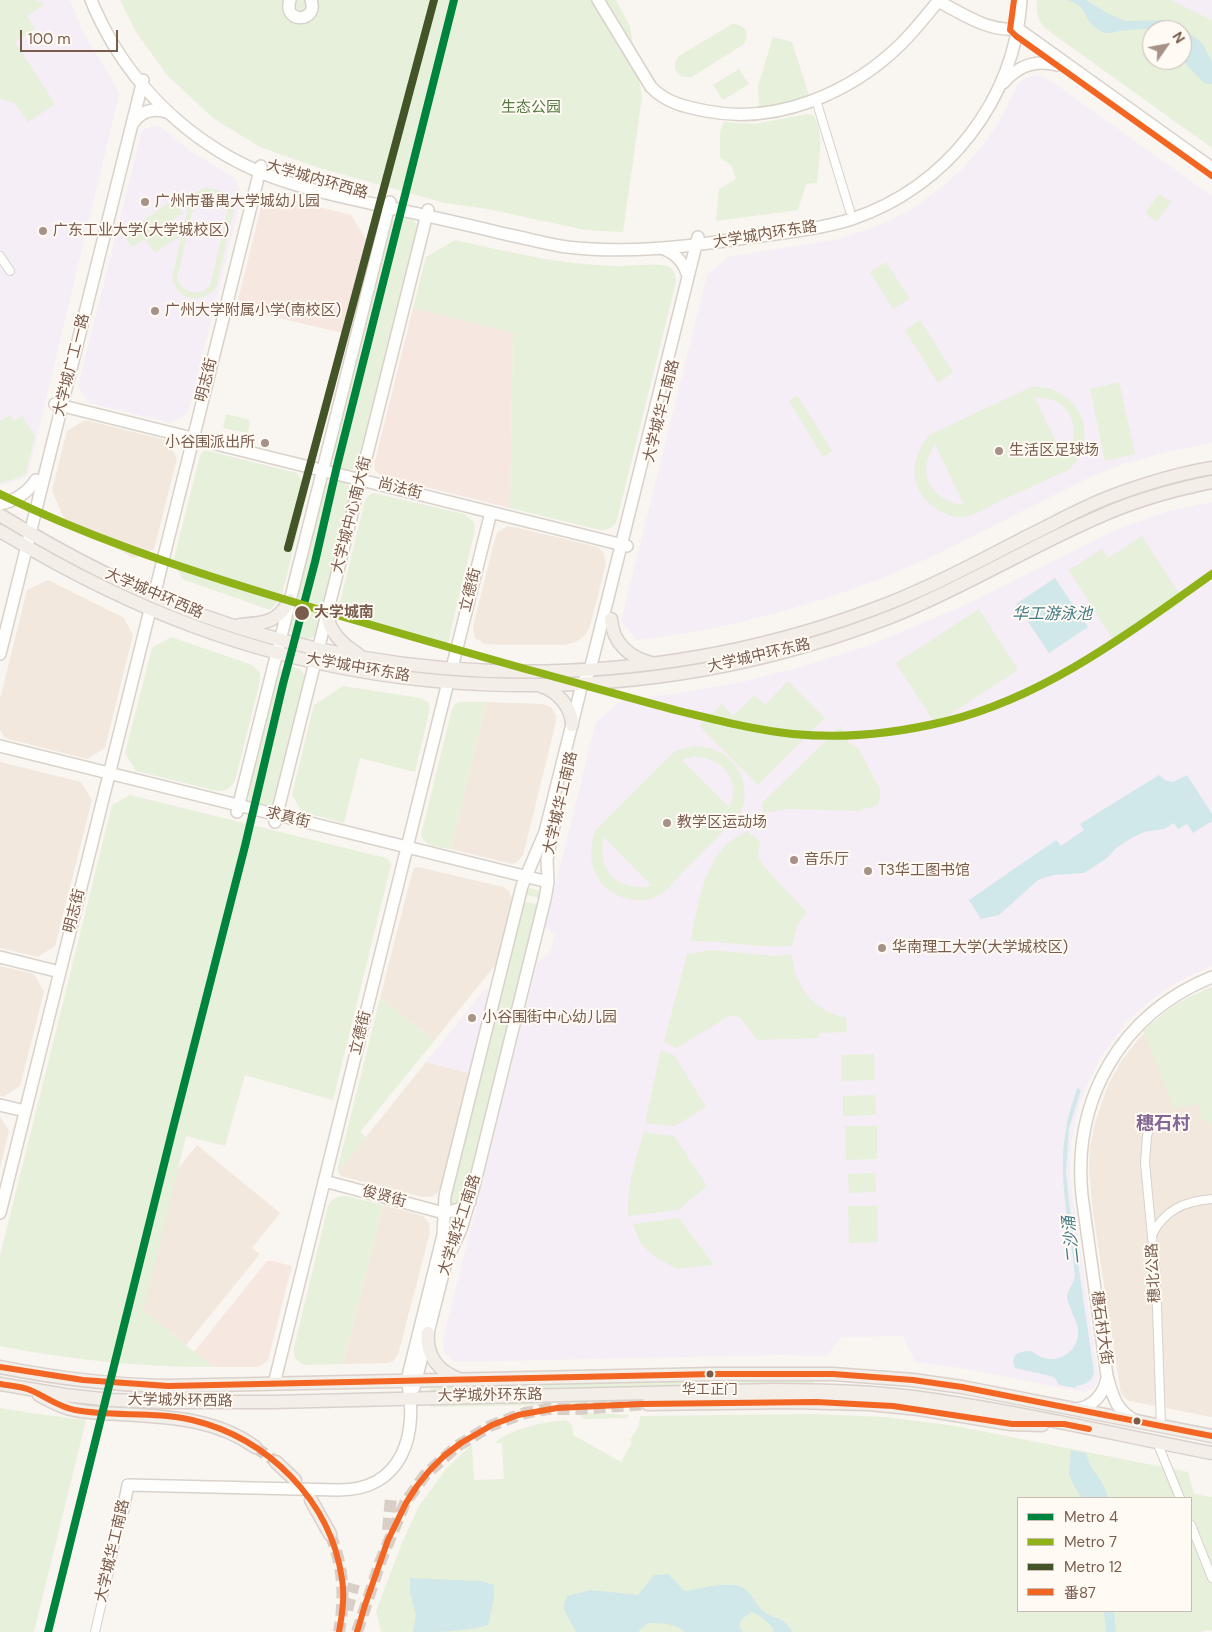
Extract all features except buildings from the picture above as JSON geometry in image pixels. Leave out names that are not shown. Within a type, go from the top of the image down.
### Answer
[{"type":"main road","name":"大学城内环西路","points":[[91,0],[110,40],[169,113],[207,143],[232,159],[427,212]]},
{"type":"main road","name":"大学城内环西路","points":[[99,0],[140,77],[196,127],[260,168]]},
{"type":"main road","points":[[290,0],[288,6],[291,13],[298,18],[309,15],[313,4],[312,0]]},
{"type":"main road","points":[[598,0],[651,87],[664,98],[685,106],[732,115],[772,112],[816,100],[863,74],[888,56],[912,32],[938,1],[988,26],[1015,31],[1212,168]]},
{"type":"main road","name":"大学城内环东路","points":[[427,212],[565,246],[616,250],[664,249],[809,221],[850,211],[879,200],[911,181],[952,145],[988,94],[1015,31],[1014,0]]},
{"type":"main road","name":"大学城内环东路","points":[[427,212],[550,237],[638,243],[701,241],[823,226],[860,216],[891,202],[925,180],[958,150],[982,119],[999,88],[1009,62],[1021,0]]},
{"type":"main road","points":[[1015,31],[1057,65],[1212,176]]},
{"type":"main road","points":[[999,88],[1010,75],[1023,66],[1036,62],[1057,65]]},
{"type":"main road","name":"大学城广工一路","points":[[27,531],[36,480],[58,405],[132,124],[140,77]]},
{"type":"main road","name":"大学城广工一路","points":[[0,624],[27,531],[140,77]]},
{"type":"main road","points":[[132,124],[145,111],[157,110],[169,113]]},
{"type":"main road","name":"明志街","points":[[154,596],[260,168]]},
{"type":"main road","points":[[238,809],[389,203]]},
{"type":"main road","name":"大学城中心南大街","points":[[276,818],[427,212]]},
{"type":"main road","name":"大学城华工南路","points":[[123,1510],[128,1485],[345,1490],[367,1485],[389,1472],[399,1461],[405,1449],[411,1423],[411,1380],[443,1235],[445,1196],[524,880],[545,832],[572,725],[611,619],[625,545],[688,278],[701,241]]},
{"type":"main road","name":"大学城华工南路","points":[[594,669],[701,241]]},
{"type":"main road","points":[[664,249],[675,255],[682,263],[688,278]]},
{"type":"main road","name":"尚法街","points":[[58,405],[625,545]]},
{"type":"main road","name":"大学城中环东路","points":[[318,649],[362,657],[452,668],[519,672],[594,669],[654,663],[730,650],[815,629],[890,603],[1106,498],[1159,480],[1212,468]]},
{"type":"main road","points":[[0,504],[20,496],[36,480]]},
{"type":"main road","name":"大学城中环东路","points":[[277,653],[370,672],[448,682],[482,684],[538,686],[586,684],[708,669],[798,648],[839,636],[929,601],[1111,511],[1163,493],[1212,482]]},
{"type":"main road","name":"立德街","points":[[452,668],[491,512]]},
{"type":"main road","name":"大学城中环西路","points":[[0,515],[96,569],[154,596],[234,626],[318,649]]},
{"type":"main road","name":"大学城中环西路","points":[[0,531],[108,591],[150,610],[216,634],[277,653]]},
{"type":"main road","name":"大学城广工一路","points":[[0,654],[23,545]]},
{"type":"main road","points":[[1004,549],[1005,556],[1010,562]]},
{"type":"main road","points":[[977,562],[982,568],[983,575]]},
{"type":"main road","points":[[234,626],[263,623],[272,620],[282,612],[290,600]]},
{"type":"main road","name":"明志街","points":[[0,1213],[150,610]]},
{"type":"main road","points":[[327,613],[334,633],[345,645],[362,657]]},
{"type":"main road","points":[[611,619],[613,632],[624,649],[636,657],[654,663]]},
{"type":"main road","name":"立德街","points":[[274,1384],[448,682]]},
{"type":"main road","name":"大学城华工南路","points":[[411,1380],[428,1333],[446,1262],[459,1234],[470,1202],[547,886],[548,853],[586,684]]},
{"type":"main road","points":[[538,686],[549,689],[560,698],[571,714],[572,725]]},
{"type":"main road","name":"求真街","points":[[0,746],[109,776],[547,886]]},
{"type":"main road","name":"求真街","points":[[0,753],[109,776]]},
{"type":"main road","points":[[0,957],[60,972]]},
{"type":"main road","name":"穗石村大街","points":[[1134,1420],[1121,1411],[1116,1404],[1108,1376],[1081,1189],[1080,1159],[1085,1124],[1100,1080],[1115,1054],[1133,1031],[1154,1011],[1173,997],[1212,977]]},
{"type":"main road","points":[[0,1105],[25,1111]]},
{"type":"main road","name":"俊贤街","points":[[324,1181],[444,1212]]},
{"type":"main road","points":[[446,1262],[452,1229],[444,1212],[459,1209],[470,1202]]},
{"type":"main road","points":[[428,1333],[428,1347],[435,1363],[451,1375],[464,1380]]},
{"type":"main road","name":"大学城外环西路","points":[[0,1367],[68,1379],[128,1384],[168,1386],[274,1384]]},
{"type":"main road","points":[[817,1373],[819,1384],[817,1390]]},
{"type":"main road","name":"大学城外环东路","points":[[274,1384],[817,1373],[946,1384],[1212,1436]]},
{"type":"main road","name":"穗石村大街","points":[[1076,1409],[1085,1407],[1098,1398],[1104,1390],[1108,1376]]},
{"type":"main road","name":"大学城外环西路","points":[[0,1384],[66,1395],[146,1402],[272,1402]]},
{"type":"main road","points":[[944,1401],[937,1397],[936,1392],[938,1387],[946,1384]]},
{"type":"main road","points":[[28,1389],[73,1410],[195,1421],[230,1433],[255,1447]]},
{"type":"main road","name":"大学城外环东路","points":[[272,1402],[817,1390],[887,1394],[944,1401],[1212,1453]]},
{"type":"main road","points":[[648,1404],[776,1402],[869,1404],[919,1409],[1012,1424],[1062,1424]]},
{"type":"main road","points":[[276,1462],[295,1480]]},
{"type":"main road","points":[[311,1500],[330,1534]]},
{"type":"street","points":[[816,100],[850,211]]},
{"type":"street","points":[[0,256],[10,271]]},
{"type":"street","name":"穗北公路","points":[[1152,1121],[1147,1136],[1145,1163],[1156,1278],[1161,1426]]},
{"type":"street","points":[[1152,1235],[1156,1227],[1183,1204],[1212,1199]]},
{"type":"street","points":[[1157,1442],[1180,1497]]},
{"type":"street","name":"大学城华工南路","points":[[95,1632],[123,1510]]},
{"type":"street","points":[[1192,1528],[1212,1578]]},
{"type":"shaded area","name":"广东工业大学(大学城校区)","points":[[0,0],[70,0],[83,32],[116,86],[119,95],[28,474],[22,479],[0,485]]},
{"type":"shaded area","points":[[1171,0],[1212,0],[1212,20],[1193,11]]},
{"type":"shaded area","points":[[1036,75],[1051,81],[1212,196],[1212,443],[1166,452],[1124,464],[1092,476],[933,556],[878,580],[830,597],[738,623],[694,632],[637,640],[621,621],[707,275],[728,257],[839,239],[880,225],[912,209],[942,187],[963,168],[987,140],[1002,117],[1017,85],[1025,78]]},
{"type":"shaded area","name":"广州大学附属小学(南校区)","points":[[158,125],[193,153],[235,178],[242,195],[188,413],[171,423],[89,403],[78,386],[142,130]]},
{"type":"shaded area","points":[[280,197],[351,215],[369,244],[347,334],[236,308],[261,207]]},
{"type":"shaded area","points":[[413,308],[513,333],[510,508],[381,476],[375,470],[374,465]]},
{"type":"shaded area","points":[[85,420],[166,440],[177,458],[154,549],[134,558],[66,523],[52,491],[67,431]]},
{"type":"shaded area","name":"华南理工大学(大学城校区)","points":[[1212,502],[1212,966],[1169,987],[1146,1004],[1126,1023],[1099,1060],[1079,1106],[1071,1143],[1070,1177],[1098,1375],[1095,1386],[1088,1391],[1082,1392],[967,1369],[915,1362],[903,1336],[841,1337],[827,1356],[778,1355],[454,1362],[445,1353],[443,1339],[537,963],[551,951],[554,935],[545,927],[596,722],[622,700],[673,694],[742,682],[804,666],[870,645],[956,609],[1115,530],[1168,511]]},
{"type":"shaded area","points":[[507,526],[594,546],[604,554],[606,564],[590,626],[586,634],[579,640],[564,645],[507,645],[485,644],[475,638],[473,627],[495,538],[498,532]]},
{"type":"shaded area","points":[[48,580],[124,618],[133,635],[105,748],[87,759],[5,738],[0,730],[0,699],[27,590]]},
{"type":"shaded area","points":[[486,702],[543,704],[551,707],[556,715],[556,722],[523,855],[517,862],[512,864],[451,849]]},
{"type":"shaded area","points":[[0,762],[81,782],[92,800],[55,946],[38,957],[0,948]]},
{"type":"shaded area","points":[[418,867],[503,887],[509,891],[512,899],[496,964],[434,1041],[380,998],[412,873],[414,868]]},
{"type":"shaded area","points":[[0,966],[34,974],[44,992],[20,1086],[3,1097],[0,1096]]},
{"type":"shaded area","points":[[1212,987],[1212,1417],[1129,1401],[1121,1394],[1093,1213],[1089,1172],[1090,1148],[1095,1123],[1108,1085],[1120,1063],[1147,1030],[1204,990]]},
{"type":"shaded area","name":"小谷围街中心幼儿园","points":[[485,989],[489,991],[469,1073],[426,1062]]},
{"type":"shaded area","points":[[426,1062],[469,1073],[441,1187],[437,1193],[431,1197],[423,1197],[341,1176],[338,1172]]},
{"type":"shaded area","points":[[0,1116],[9,1131],[0,1168]]},
{"type":"shaded area","points":[[197,1145],[280,1213],[252,1248],[260,1254],[186,1345],[149,1315],[142,1313],[177,1170]]},
{"type":"shaded area","points":[[383,1205],[423,1216],[429,1223],[430,1232],[398,1355],[393,1361],[388,1363],[343,1364]]},
{"type":"shaded area","points":[[267,1261],[292,1266],[268,1360],[257,1367],[213,1367],[194,1352]]},
{"type":"green space","points":[[0,0],[35,0],[45,4],[27,16],[35,29],[15,42],[55,104],[28,122],[15,103],[0,99]]},
{"type":"green space","name":"生态公园","points":[[120,0],[616,0],[630,27],[642,97],[623,232],[585,230],[488,209],[445,203],[316,167],[260,147],[213,118],[167,75],[136,32]]},
{"type":"green space","points":[[1037,0],[1171,0],[1212,20],[1212,148],[1046,29],[1039,19]]},
{"type":"green space","points":[[732,24],[740,25],[745,30],[747,36],[744,44],[692,77],[684,77],[678,73],[675,69],[675,62],[679,56]]},
{"type":"green space","points":[[773,37],[792,42],[809,95],[767,108],[759,108],[758,86]]},
{"type":"green space","points":[[739,69],[749,84],[723,100],[713,85]]},
{"type":"green space","points":[[807,114],[813,115],[817,123],[820,157],[817,183],[806,184],[798,210],[716,221],[719,189],[736,179],[731,165],[720,158],[720,132],[724,122],[754,124]]},
{"type":"green space","points":[[204,188],[220,191],[230,200],[234,210],[216,288],[203,297],[196,299],[184,296],[179,292],[172,277],[190,199],[196,192]],"holes":[[[210,193],[223,199],[228,209],[210,286],[196,293],[183,288],[177,278],[195,201],[200,196]]]},
{"type":"green space","points":[[1159,194],[1171,202],[1157,222],[1145,213]]},
{"type":"green space","points":[[174,199],[183,213],[171,221],[180,236],[155,253],[145,239],[132,247],[123,234]]},
{"type":"green space","points":[[403,217],[413,219],[418,226],[360,461],[351,470],[341,470],[334,463],[333,450],[390,224],[395,219]]},
{"type":"green space","points":[[455,240],[536,257],[576,263],[618,266],[663,265],[669,267],[674,272],[676,282],[617,520],[610,528],[600,530],[510,508],[513,333],[413,308],[426,257]]},
{"type":"green space","points":[[886,262],[910,299],[893,309],[870,272]]},
{"type":"green space","points":[[920,320],[953,372],[938,383],[905,330]]},
{"type":"green space","points":[[1119,382],[1135,454],[1105,461],[1090,389]]},
{"type":"green space","name":"生活区足球场","points":[[1031,387],[1044,387],[1061,393],[1076,407],[1081,416],[1085,436],[1079,456],[1070,469],[975,514],[961,517],[946,514],[932,506],[918,488],[915,474],[916,460],[921,447],[929,435]],"holes":[[[1035,398],[1057,402],[1070,417],[1073,437],[1064,459]],[[935,444],[964,505],[943,498],[935,492],[930,484],[926,465]]]},
{"type":"green space","points":[[797,395],[832,451],[823,457],[789,401]]},
{"type":"green space","points":[[226,414],[250,420],[248,433],[223,428]]},
{"type":"green space","points":[[10,415],[14,421],[22,416],[35,436],[26,473],[21,477],[0,483],[0,421]]},
{"type":"green space","points":[[203,451],[297,473],[308,491],[282,594],[270,610],[182,579],[173,562],[200,456]]},
{"type":"green space","points":[[337,479],[347,483],[352,493],[317,634],[308,639],[301,638],[292,634],[289,627],[323,489],[328,482]]},
{"type":"green space","points":[[373,493],[464,514],[474,522],[475,530],[448,643],[406,637],[336,619],[365,500]]},
{"type":"green space","points":[[1142,536],[1184,601],[1116,645],[1069,570],[1102,549],[1108,558]]},
{"type":"green space","points":[[979,609],[1018,670],[935,724],[896,663]]},
{"type":"green space","points":[[171,637],[252,665],[260,673],[260,681],[235,781],[226,790],[217,791],[136,771],[125,753],[152,648]]},
{"type":"green space","points":[[290,666],[301,670],[306,677],[275,803],[268,808],[254,805],[249,800],[248,793],[277,674],[282,668]]},
{"type":"green space","points":[[788,681],[825,718],[758,785],[699,726],[722,704],[733,716],[754,695],[765,705]]},
{"type":"green space","points":[[343,686],[420,698],[428,702],[430,708],[415,772],[360,758],[344,823],[302,812],[292,795],[314,705]]},
{"type":"green space","points":[[459,702],[486,702],[451,849],[429,844],[425,842],[421,835],[452,709]]},
{"type":"green space","points":[[841,726],[849,743],[858,748],[881,791],[878,805],[858,811],[789,809],[763,813],[762,803]]},
{"type":"green space","name":"教学区运动场","points":[[694,746],[704,747],[713,749],[727,757],[738,769],[744,784],[745,792],[742,808],[739,816],[663,893],[646,900],[622,897],[608,890],[598,879],[595,872],[591,852],[595,831],[675,751]],"holes":[[[696,756],[715,762],[728,773],[733,788],[730,808],[682,760]],[[605,838],[652,886],[629,886],[613,877],[603,861]]]},
{"type":"green space","points":[[130,795],[386,858],[391,865],[333,1100],[245,1075],[225,1146],[186,1136],[143,1313],[149,1315],[213,1367],[159,1366],[106,1362],[0,1346],[0,1256],[112,805]]},
{"type":"green space","points":[[747,831],[760,841],[758,856],[765,868],[807,912],[797,926],[792,946],[691,941],[702,889],[712,864],[727,844]]},
{"type":"green space","points":[[531,888],[540,891],[543,899],[523,894],[527,889]]},
{"type":"green space","points":[[521,901],[541,905],[464,1201],[452,1206],[449,1202]]},
{"type":"green space","points":[[711,950],[774,956],[792,954],[795,972],[803,989],[822,1009],[846,1017],[847,1032],[819,1033],[819,1038],[757,1040],[740,1017],[729,1016],[677,1048],[664,1042],[687,954]]},
{"type":"green space","points":[[1212,989],[1212,1130],[1207,1120],[1203,1122],[1199,1104],[1174,1108],[1143,1031],[1184,1000]]},
{"type":"green space","points":[[380,998],[434,1041],[360,1132],[366,1137],[338,1172],[338,1167]]},
{"type":"green space","points":[[661,1050],[674,1055],[706,1107],[675,1126],[645,1123]]},
{"type":"green space","points":[[874,1054],[875,1080],[842,1081],[841,1055]]},
{"type":"green space","points":[[875,1095],[876,1115],[843,1116],[843,1096]]},
{"type":"green space","points":[[845,1126],[877,1126],[877,1159],[846,1160]]},
{"type":"green space","points":[[644,1132],[674,1136],[707,1186],[678,1210],[628,1216],[630,1184]]},
{"type":"green space","points":[[875,1173],[876,1192],[849,1193],[848,1174]]},
{"type":"green space","points":[[346,1196],[383,1205],[343,1364],[305,1365],[296,1359],[294,1348],[328,1206],[337,1197]]},
{"type":"green space","points":[[848,1206],[877,1206],[878,1242],[849,1243]]},
{"type":"green space","points":[[679,1218],[714,1265],[677,1269],[655,1257],[640,1243],[633,1224]]},
{"type":"green space","points":[[813,1379],[814,1382],[813,1384],[433,1392],[430,1390],[431,1386]]},
{"type":"green space","points":[[636,1399],[637,1401],[633,1408],[567,1404],[565,1400]]},
{"type":"green space","points":[[540,1401],[547,1405],[430,1407],[430,1402]]},
{"type":"green space","points":[[0,1408],[86,1420],[34,1632],[0,1632]]},
{"type":"green space","points":[[576,1412],[629,1415],[627,1418],[584,1419]]},
{"type":"green space","points":[[814,1414],[885,1417],[956,1426],[1188,1472],[1194,1494],[1212,1497],[1212,1630],[1198,1632],[381,1632],[376,1611],[402,1543],[419,1506],[446,1469],[472,1444],[474,1480],[504,1479],[502,1443],[495,1442],[529,1426],[566,1420],[572,1425],[573,1435],[621,1462],[632,1442],[630,1440],[639,1426],[640,1417]]},
{"type":"water","points":[[1066,0],[1086,0],[1125,21],[1142,21],[1142,29],[1105,33],[1091,24],[1079,5]]},
{"type":"water","points":[[1192,35],[1202,43],[1212,62],[1212,84],[1204,83],[1192,70]]},
{"type":"water","name":"华工游泳池","points":[[1055,578],[1088,627],[1049,653],[1016,604]]},
{"type":"water","points":[[1159,775],[1165,780],[1173,782],[1187,775],[1212,814],[1212,821],[1193,833],[1187,824],[1178,829],[1174,823],[1164,829],[1144,832],[1116,848],[1107,858],[1084,873],[1053,875],[1038,880],[999,915],[981,919],[969,900],[1056,840],[1061,846],[1084,830],[1080,824]]},
{"type":"water","name":"二沙涌","points":[[1077,1088],[1081,1090],[1069,1128],[1066,1173],[1094,1372],[1090,1380],[1076,1386],[1076,1388],[1059,1385],[1055,1378],[1051,1376],[1015,1368],[1013,1362],[1015,1355],[1026,1351],[1042,1357],[1057,1359],[1068,1354],[1078,1338],[1078,1327],[1067,1298],[1075,1275],[1065,1202],[1063,1166],[1067,1124]]},
{"type":"water","points":[[1071,1450],[1086,1453],[1091,1466],[1104,1486],[1108,1497],[1081,1497],[1069,1474]]},
{"type":"water","points":[[668,1574],[685,1591],[723,1585],[743,1588],[761,1609],[769,1615],[782,1620],[792,1632],[773,1632],[773,1628],[766,1621],[751,1612],[741,1620],[739,1627],[743,1632],[685,1632],[672,1625],[648,1623],[638,1632],[576,1632],[563,1608],[567,1596],[591,1590],[638,1595],[654,1575]]},
{"type":"water","points":[[410,1578],[481,1581],[494,1585],[494,1599],[488,1625],[441,1632],[413,1632],[416,1614],[410,1593]]},
{"type":"water","points":[[1104,1612],[1114,1612],[1116,1632],[1106,1632]]},
{"type":"tunnel","points":[[357,1632],[381,1560],[405,1503],[425,1475],[456,1447],[490,1426],[525,1413],[547,1409],[578,1409],[648,1404]]},
{"type":"tunnel","points":[[255,1447],[276,1462]]},
{"type":"tunnel","points":[[388,1530],[391,1498]]},
{"type":"tunnel","points":[[330,1534],[341,1571],[342,1607],[339,1632]]},
{"type":"tunnel","points":[[347,1610],[354,1584]]},
{"type":"metro line","name":"12","points":[[288,548],[434,0]]},
{"type":"metro line","name":"4","points":[[48,1632],[454,0]]},
{"type":"metro line","name":"7","points":[[0,494],[98,537],[131,549],[331,613],[679,711],[764,730],[793,734],[832,736],[890,732],[947,721],[984,710],[1019,696],[1086,660],[1212,574]]},
{"type":"transit line","name":"番87","points":[[1014,0],[1010,30],[1016,36],[1212,176]]},
{"type":"transit line","name":"番87","points":[[0,1367],[83,1380],[168,1386],[714,1374],[833,1374],[913,1380],[962,1387],[1212,1436]]},
{"type":"transit line","name":"番87","points":[[0,1384],[36,1392],[75,1410],[178,1417],[192,1420],[220,1429],[246,1441],[270,1458],[291,1477],[310,1499],[325,1524],[336,1551],[343,1592],[339,1632]]},
{"type":"transit line","name":"番87","points":[[357,1632],[388,1540],[406,1503],[417,1486],[444,1456],[461,1443],[492,1425],[518,1415],[557,1408],[641,1404],[816,1402],[893,1406],[1012,1424],[1064,1424],[1089,1429]]},
{"type":"place","name":"广州市番禺大学城幼儿园","points":[[145,202]]},
{"type":"place","name":"广东工业大学(大学城校区)","points":[[43,231]]},
{"type":"place","name":"广州大学附属小学(南校区)","points":[[155,311]]},
{"type":"place","name":"小谷围派出所","points":[[265,443]]},
{"type":"place","name":"生活区足球场","points":[[999,451]]},
{"type":"place","name":"大学城南","points":[[302,613]]},
{"type":"place","name":"教学区运动场","points":[[667,823]]},
{"type":"place","name":"音乐厅","points":[[794,860]]},
{"type":"place","name":"T3华工图书馆","points":[[868,871]]},
{"type":"place","name":"华南理工大学(大学城校区)","points":[[882,948]]},
{"type":"place","name":"小谷围街中心幼儿园","points":[[472,1018]]},
{"type":"place","name":"华工正门","points":[[710,1374]]},
{"type":"district","name":"穗石村","points":[[1163,1124]]}]
